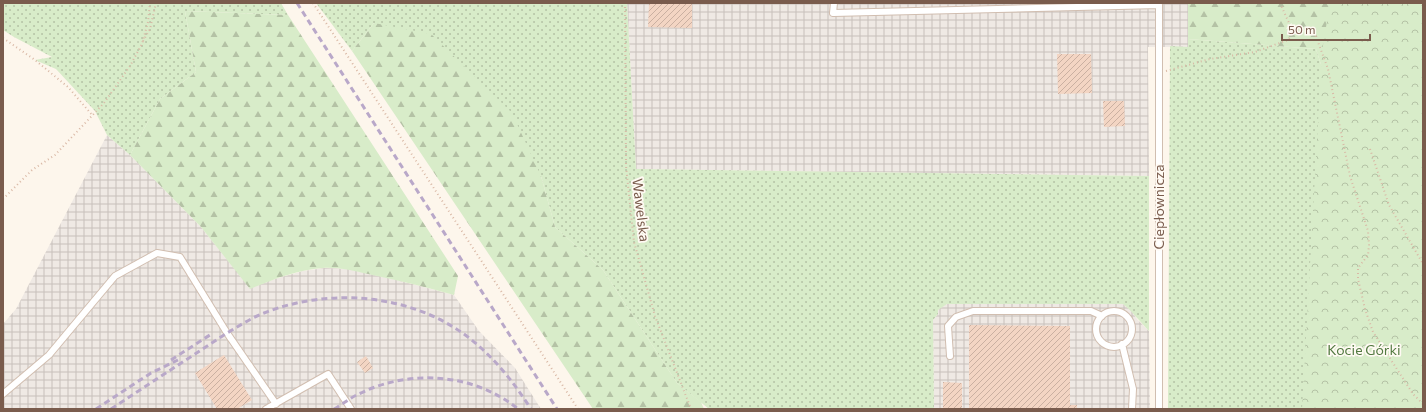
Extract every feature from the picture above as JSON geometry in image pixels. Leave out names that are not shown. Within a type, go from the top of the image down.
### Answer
[{"type":"lane","points":[[834,3],[834,13],[964,10],[964,3]]},
{"type":"lane","name":"Ciepłownicza","points":[[964,10],[1159,5],[1159,409]]},
{"type":"lane","points":[[3,394],[49,355],[115,276],[157,254],[180,257],[227,333],[276,404]]},
{"type":"lane","points":[[950,356],[948,326],[956,317],[973,311],[1091,311],[1102,316]]},
{"type":"lane","points":[[1109,312],[1117,312],[1124,315],[1129,320],[1131,328],[1130,336],[1122,344],[1111,346],[1100,340],[1096,326],[1102,316],[1109,312]]},
{"type":"lane","points":[[1122,344],[1132,389],[1132,409]]},
{"type":"lane","points":[[266,409],[328,374],[351,409]]},
{"type":"path","points":[[142,44],[148,22],[150,3]]},
{"type":"path","points":[[3,199],[32,170],[55,155],[104,103],[130,66],[150,29],[156,3]]},
{"type":"path","points":[[313,3],[578,409]]},
{"type":"path","name":"Wawelska","points":[[625,3],[626,166],[634,242],[655,316],[691,409]]},
{"type":"path","points":[[1280,3],[1293,32]]},
{"type":"path","points":[[1160,73],[1210,59],[1255,52],[1288,40],[1293,32]]},
{"type":"path","points":[[1293,32],[1315,34],[1328,69],[1350,176],[1368,231],[1368,255],[1358,268],[1358,279],[1364,309],[1373,332],[1413,394],[1423,404]]},
{"type":"path","points":[[3,38],[36,60],[68,87],[93,116]]},
{"type":"path","points":[[1370,149],[1390,205],[1423,264]]},
{"type":"shaded area","points":[[627,3],[1188,3],[1189,47],[1148,47],[1149,176],[636,169]]},
{"type":"shaded area","points":[[107,135],[130,155],[201,227],[250,288],[303,271],[325,268],[348,269],[454,295],[479,331],[515,368],[541,409],[3,409],[3,324],[16,309]]},
{"type":"shaded area","points":[[947,304],[1123,304],[1131,310],[1137,319],[1149,331],[1150,409],[934,409],[933,320],[938,314],[939,308]]},
{"type":"green space","points":[[3,3],[281,3],[288,15],[185,11],[196,72],[160,99],[130,155],[107,135],[95,111],[56,69],[35,60],[52,57],[3,30]]},
{"type":"green space","points":[[316,3],[627,3],[636,169],[1149,176],[1149,331],[1123,304],[947,304],[938,310],[938,314],[933,320],[934,409],[709,409],[677,383],[603,270],[555,227],[541,176],[374,23],[352,51]]},
{"type":"green space","points":[[1188,3],[1423,3],[1355,170],[1316,49],[1188,39]]},
{"type":"green space","name":"Kocie Górki","points":[[1330,3],[1423,3],[1423,409],[1302,409],[1322,51]]},
{"type":"green space","points":[[185,11],[288,15],[458,276],[454,295],[379,276],[334,268],[313,269],[295,273],[277,278],[250,289],[201,227],[130,155],[160,99],[196,72]]},
{"type":"green space","points":[[374,23],[431,34],[512,113],[541,176],[555,227],[603,270],[677,383],[701,402],[704,409],[593,409],[352,51]]},
{"type":"green space","points":[[1188,39],[1316,49],[1355,170],[1423,409],[1168,409],[1170,46],[1188,47]]},
{"type":"building","points":[[649,3],[692,3],[692,28],[648,27]]},
{"type":"building","points":[[1057,54],[1091,54],[1092,93],[1058,94]]},
{"type":"building","points":[[1103,101],[1124,101],[1125,126],[1104,127]]},
{"type":"building","points":[[969,325],[1070,326],[1070,405],[1077,405],[1077,409],[969,409]]},
{"type":"building","points":[[224,355],[252,400],[237,409],[217,409],[195,373]]},
{"type":"building","points":[[366,356],[373,368],[365,373],[357,362]]},
{"type":"building","points":[[943,382],[962,383],[962,409],[943,409]]},
{"type":"railway","points":[[297,3],[557,409]]},
{"type":"railway","points":[[111,409],[227,333],[259,315],[291,304],[320,299],[349,298],[378,300],[406,306],[433,316],[458,330],[481,348],[502,369],[531,409]]},
{"type":"railway","points":[[171,360],[213,333]]},
{"type":"railway","points":[[96,409],[151,373],[178,360]]},
{"type":"railway","points":[[334,409],[357,395],[380,385],[400,380],[421,378],[441,378],[482,388],[501,397],[518,409]]}]
